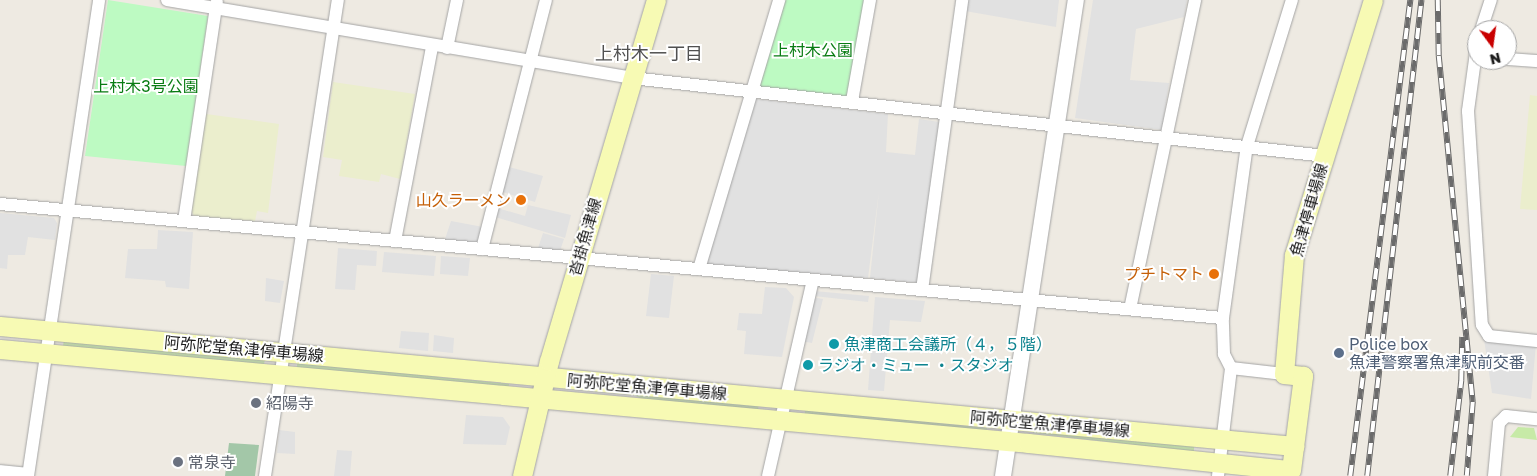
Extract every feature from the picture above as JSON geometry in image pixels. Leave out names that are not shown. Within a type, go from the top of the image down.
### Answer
[{"type":"main road","name":"沓掛魚津線","points":[[522,476],[545,378],[578,258],[656,0]]},
{"type":"main road","name":"魚津停車場線","points":[[1284,374],[1294,255],[1373,0]]},
{"type":"main road","name":"阿弥陀堂魚津停車場線","points":[[0,326],[1294,446]]},
{"type":"main road","name":"阿弥陀堂魚津停車場線","points":[[0,349],[1008,442],[1219,470],[1291,473]]},
{"type":"main road","points":[[1284,374],[1303,376],[1291,473]]},
{"type":"street","points":[[0,471],[28,475],[99,0]]},
{"type":"street","points":[[166,0],[217,4],[334,29],[432,47],[632,78],[752,93],[852,101],[1325,156]]},
{"type":"street","points":[[264,476],[338,0]]},
{"type":"street","points":[[447,48],[457,0]]},
{"type":"street","points":[[482,249],[546,0]]},
{"type":"street","points":[[698,269],[780,0]]},
{"type":"street","points":[[852,101],[870,0]]},
{"type":"street","points":[[922,290],[948,113],[962,0]]},
{"type":"street","points":[[1003,476],[1076,0]]},
{"type":"street","points":[[1130,309],[1168,138],[1195,0]]},
{"type":"street","points":[[1219,470],[1231,368],[1224,354],[1223,318],[1247,146],[1292,0]]},
{"type":"street","points":[[1484,20],[1491,0]]},
{"type":"street","points":[[184,221],[217,4]]},
{"type":"street","points":[[395,241],[432,47]]},
{"type":"street","points":[[1517,60],[1537,61]]},
{"type":"street","points":[[1474,70],[1468,111],[1482,325],[1489,336],[1537,341]]},
{"type":"street","points":[[0,204],[1223,318]]},
{"type":"street","points":[[768,476],[784,399],[813,280]]},
{"type":"street","points":[[1231,368],[1284,374]]},
{"type":"street","points":[[1494,476],[1499,423],[1506,416],[1537,419]]},
{"type":"green space","name":"上村木3号公園","points":[[108,0],[208,16],[186,166],[85,156]]},
{"type":"green space","name":"上村木公園","points":[[779,0],[870,0],[852,101],[752,93]]},
{"type":"green space","points":[[333,82],[415,94],[400,179],[381,174],[379,182],[339,176],[342,160],[323,157]]},
{"type":"green space","points":[[1530,95],[1537,96],[1537,210],[1520,209]]},
{"type":"green space","points":[[206,114],[279,124],[268,213],[257,211],[255,221],[194,216],[191,210]]},
{"type":"green space","points":[[64,339],[265,357],[264,365],[63,346]]},
{"type":"green space","points":[[297,361],[417,371],[438,377],[509,384],[508,389],[297,369]]},
{"type":"green space","points":[[570,385],[759,403],[758,411],[648,402],[634,395],[570,389]]},
{"type":"green space","points":[[805,407],[899,416],[919,421],[987,428],[987,432],[805,415]]},
{"type":"green space","points":[[1518,427],[1534,428],[1537,440],[1510,437]]},
{"type":"green space","points":[[1033,429],[1194,444],[1194,452],[1033,433]]},
{"type":"green space","points":[[229,443],[259,445],[255,476],[225,476]]},
{"type":"shaded area","points":[[967,0],[1059,0],[1056,27],[965,11]]},
{"type":"shaded area","points":[[1093,0],[1187,0],[1184,17],[1136,29],[1130,80],[1169,83],[1162,130],[1075,118]]},
{"type":"shaded area","points":[[756,99],[888,114],[886,152],[915,155],[919,119],[939,122],[918,283],[870,278],[879,191],[868,278],[704,265]]},
{"type":"shaded area","points":[[505,166],[543,176],[535,202],[499,191]]},
{"type":"shaded area","points":[[528,205],[571,215],[565,238],[492,216],[494,207],[525,216]]},
{"type":"shaded area","points":[[0,213],[54,218],[57,223],[55,240],[28,237],[25,255],[8,255],[7,269],[0,268]]},
{"type":"shaded area","points":[[451,221],[483,227],[478,245],[444,242]]},
{"type":"shaded area","points":[[158,230],[193,232],[189,289],[166,287],[165,281],[125,278],[128,249],[157,249]]},
{"type":"shaded area","points":[[543,233],[564,239],[559,254],[537,251]]},
{"type":"shaded area","points":[[338,248],[377,251],[376,266],[357,265],[355,290],[335,289]]},
{"type":"shaded area","points":[[384,252],[436,256],[434,276],[382,272]]},
{"type":"shaded area","points":[[441,256],[470,258],[468,276],[440,274]]},
{"type":"shaded area","points":[[651,274],[674,276],[669,318],[646,316]]},
{"type":"shaded area","points":[[266,278],[284,281],[280,303],[265,301]]},
{"type":"shaded area","points":[[765,287],[786,288],[794,297],[782,357],[744,354],[746,331],[737,330],[739,313],[762,314]]},
{"type":"shaded area","points":[[814,291],[869,296],[868,302],[814,296]]},
{"type":"shaded area","points":[[811,297],[823,299],[812,343],[801,341]]},
{"type":"shaded area","points":[[875,297],[925,301],[921,322],[890,320],[884,391],[868,390]]},
{"type":"shaded area","points":[[401,331],[429,333],[428,351],[399,348]]},
{"type":"shaded area","points":[[434,335],[454,338],[453,353],[433,351]]},
{"type":"shaded area","points":[[1484,339],[1536,344],[1531,399],[1492,393]]},
{"type":"shaded area","points":[[466,415],[503,417],[510,427],[506,445],[463,444]]},
{"type":"shaded area","points":[[279,430],[295,432],[295,454],[277,453]]},
{"type":"shaded area","points":[[337,450],[352,451],[350,476],[334,476]]},
{"type":"railway","points":[[1350,476],[1410,0]]},
{"type":"railway","points":[[1367,476],[1421,0]]},
{"type":"railway","points":[[1438,0],[1439,56],[1473,402],[1467,476]]},
{"type":"railway","points":[[1450,476],[1461,381],[1462,337]]},
{"type":"place","name":"山久ラーメン","points":[[521,200]]},
{"type":"place","name":"プチトマト","points":[[1214,274]]},
{"type":"place","name":"魚津商工会議所（４，５階）","points":[[834,344]]},
{"type":"place","name":"Police box 魚津警察署魚津駅前交番","points":[[1339,353]]},
{"type":"place","name":"ラジオ・ミュー ・スタジオ","points":[[808,365]]},
{"type":"place","name":"紹陽寺","points":[[256,403]]},
{"type":"place","name":"常泉寺","points":[[178,462]]},
{"type":"district","name":"上村木一丁目","points":[[649,53]]}]
